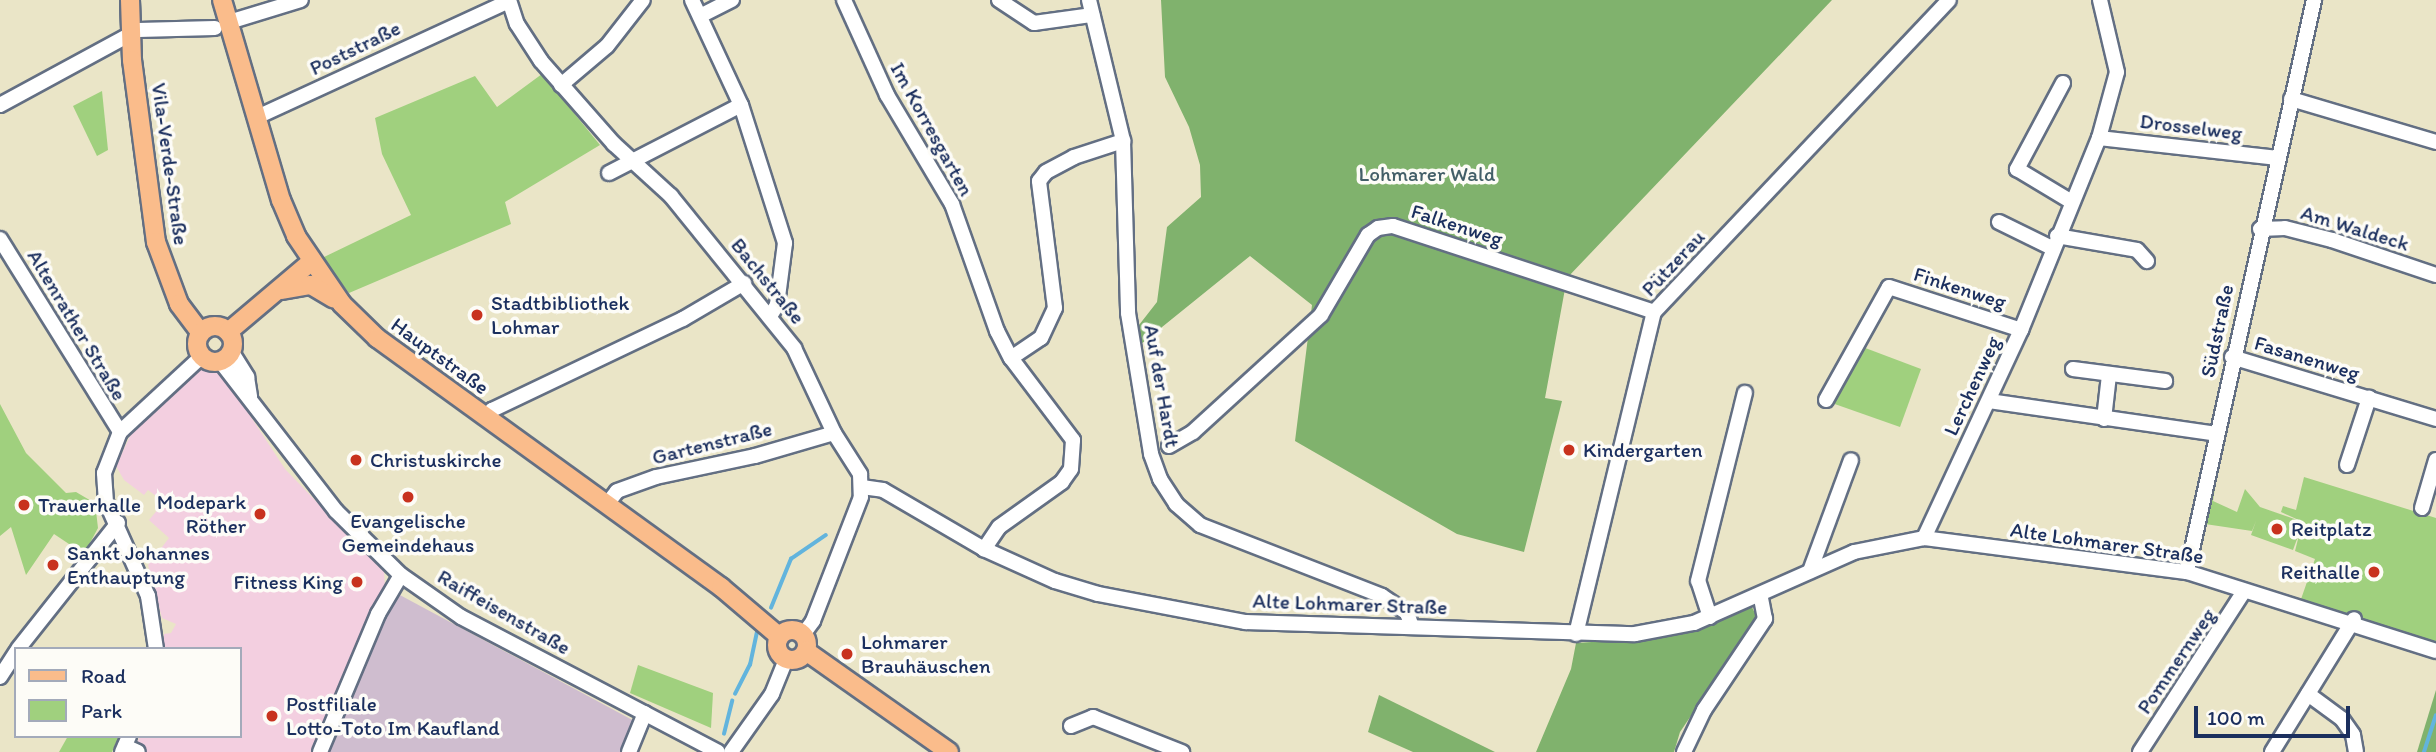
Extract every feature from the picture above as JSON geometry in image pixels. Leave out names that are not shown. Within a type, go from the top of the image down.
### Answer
[{"type":"main road","name":"Vila-Verde-Straße","points":[[130,0],[130,33],[156,242],[179,304],[201,333]]},
{"type":"main road","name":"Hauptstraße","points":[[222,0],[222,25],[257,117],[281,200],[312,261],[342,304],[377,338],[607,504],[764,621],[780,637]]},
{"type":"main road","points":[[228,331],[211,326],[201,333],[197,345],[218,356],[228,331],[312,261]]},
{"type":"main road","points":[[272,294],[310,285],[342,304]]},
{"type":"main road","points":[[804,643],[797,659],[786,659],[778,651],[780,637],[789,630],[949,752]]},
{"type":"street","points":[[0,105],[130,33],[222,25],[301,0]]},
{"type":"street","name":"Bachstraße","points":[[509,0],[527,42],[561,85],[631,159],[671,196],[770,316],[802,361],[834,433],[854,461],[862,487]]},
{"type":"street","name":"Poststraße","points":[[257,117],[509,0]]},
{"type":"street","points":[[561,85],[607,46],[643,0]]},
{"type":"street","points":[[692,0],[741,105],[785,243],[777,305],[770,316]]},
{"type":"street","points":[[700,16],[732,0]]},
{"type":"street","name":"Im Korresgarten","points":[[844,0],[887,96],[952,204],[997,331],[1011,358],[1066,426],[1074,453],[1062,482],[999,527],[984,549]]},
{"type":"street","points":[[999,0],[1034,23],[1092,15]]},
{"type":"street","name":"Auf der Hardt","points":[[1089,0],[1123,141],[1128,313],[1151,454],[1160,479],[1176,504],[1200,524],[1382,596],[1407,613],[1412,627]]},
{"type":"street","name":"Pützerau","points":[[1576,634],[1654,312],[1950,0]]},
{"type":"street","name":"Lerchenweg","points":[[1924,538],[2021,330],[2099,138],[2117,72],[2100,0]]},
{"type":"street","name":"Südstraße","points":[[2187,572],[2260,229],[2314,0]]},
{"type":"street","points":[[2063,83],[2017,169],[2072,202]]},
{"type":"street","points":[[2291,99],[2436,142]]},
{"type":"street","points":[[609,173],[631,159],[741,105]]},
{"type":"street","name":"Drosselweg","points":[[2099,138],[2278,158]]},
{"type":"street","points":[[1011,358],[1041,338],[1055,308],[1039,181],[1046,172],[1074,157],[1123,141]]},
{"type":"street","points":[[1999,222],[2055,242],[2137,250],[2147,261]]},
{"type":"street","name":"Falkenweg","points":[[1169,446],[1193,432],[1321,315],[1368,235],[1378,228],[1393,226],[1654,312]]},
{"type":"street","name":"Am Waldeck","points":[[2260,229],[2285,228],[2320,237],[2436,275]]},
{"type":"street","name":"Altenrather Straße","points":[[0,239],[120,432]]},
{"type":"street","points":[[488,419],[492,410],[683,319],[744,284]]},
{"type":"street","name":"Finkenweg","points":[[1826,400],[1889,287],[2021,330]]},
{"type":"street","points":[[156,647],[148,596],[103,486],[107,458],[120,432],[218,356]]},
{"type":"street","name":"Raiffeisenstraße","points":[[218,356],[336,511],[401,575],[461,617],[718,752]]},
{"type":"street","name":"Fasanenweg","points":[[2232,358],[2436,419]]},
{"type":"street","points":[[2073,369],[2165,382]]},
{"type":"street","points":[[2104,419],[2109,374]]},
{"type":"street","points":[[1710,617],[1698,581],[1745,393]]},
{"type":"street","name":"Fasanenweg","points":[[2347,464],[2369,398]]},
{"type":"street","points":[[1989,401],[2217,434]]},
{"type":"street","name":"Gartenstraße","points":[[607,504],[617,491],[656,477],[755,456],[834,433]]},
{"type":"street","points":[[1810,570],[1851,460]]},
{"type":"street","points":[[2423,508],[2436,460]]},
{"type":"street","points":[[804,643],[826,590],[862,487]]},
{"type":"street","name":"Alte Lohmarer Straße","points":[[862,487],[883,491],[984,549],[1098,594],[1231,620],[1315,627],[1412,627],[1635,634],[1710,617],[1854,552],[1924,538],[2187,572],[2352,622],[2436,651]]},
{"type":"street","points":[[19,647],[118,523]]},
{"type":"street","points":[[320,752],[378,614],[401,575]]},
{"type":"street","name":"Pommernweg","points":[[2140,752],[2244,591]]},
{"type":"street","points":[[1684,752],[1704,710],[1765,619],[1760,594]]},
{"type":"street","points":[[2272,752],[2352,622]]},
{"type":"street","points":[[0,677],[14,655]]},
{"type":"street","points":[[731,752],[772,694],[786,659]]},
{"type":"street","points":[[2308,694],[2342,719],[2353,735],[2356,752]]},
{"type":"street","points":[[629,752],[645,713]]},
{"type":"street","points":[[1071,726],[1093,716],[1182,752]]},
{"type":"shaded area","points":[[202,369],[220,370],[285,469],[384,572],[385,587],[361,642],[325,752],[133,752],[139,738],[242,738],[242,647],[163,647],[164,634],[171,633],[176,624],[162,618],[148,565],[169,538],[149,520],[164,502],[148,490],[144,495],[124,480],[116,466],[132,432]]},
{"type":"shaded area","points":[[385,587],[638,723],[625,752],[325,752],[361,642]]},
{"type":"green space","name":"Lohmarer Wald","points":[[1161,0],[1832,0],[1567,278],[1545,398],[1562,401],[1524,552],[1457,534],[1295,441],[1312,305],[1250,256],[1141,344],[1139,325],[1157,302],[1167,227],[1201,197],[1200,165],[1189,127],[1165,77]]},
{"type":"green space","points":[[542,74],[600,145],[505,202],[511,224],[349,293],[322,258],[411,215],[382,154],[375,118],[475,76],[497,107]]},
{"type":"green space","points":[[102,91],[108,150],[97,156],[73,106]]},
{"type":"green space","points":[[1860,346],[1921,369],[1900,427],[1829,402]]},
{"type":"green space","points":[[0,404],[26,453],[66,493],[76,492],[93,502],[96,511],[98,528],[84,554],[54,534],[26,575],[11,527],[0,536]]},
{"type":"green space","points":[[2219,462],[2213,501],[2237,512],[2245,489],[2260,507],[2303,522],[2281,512],[2283,506],[2296,510],[2304,477],[2436,518],[2436,647],[2300,602],[2315,559],[2295,551],[2300,531],[2293,550],[2251,535],[2256,521],[2252,531],[2205,524]]},
{"type":"green space","points":[[1752,607],[1757,618],[1680,732],[1674,752],[1536,752],[1571,669],[1576,643],[1638,639]]},
{"type":"green space","points":[[638,665],[713,693],[711,728],[630,693]]},
{"type":"green space","points":[[2436,690],[2436,752],[2417,752]]},
{"type":"green space","points":[[1379,695],[1495,752],[1413,752],[1368,732]]},
{"type":"green space","points":[[67,738],[118,738],[112,752],[59,752]]},
{"type":"waterway","points":[[771,608],[791,559],[826,535]]},
{"type":"waterway","points":[[735,694],[750,665],[757,633]]},
{"type":"waterway","points":[[724,734],[732,701]]},
{"type":"waterway","points":[[2424,752],[2436,716]]},
{"type":"place","name":"Stadtbibliothek Lohmar","points":[[477,315]]},
{"type":"place","name":"Kindergarten","points":[[1569,450]]},
{"type":"place","name":"Christuskirche","points":[[356,460]]},
{"type":"place","name":"Evangelische Gemeindehaus","points":[[408,497]]},
{"type":"place","name":"Trauerhalle","points":[[24,505]]},
{"type":"place","name":"Modepark Röther","points":[[260,514]]},
{"type":"place","name":"Reitplatz","points":[[2277,529]]},
{"type":"place","name":"Sankt Johannes Enthauptung","points":[[53,565]]},
{"type":"place","name":"Reithalle","points":[[2374,572]]},
{"type":"place","name":"Fitness King","points":[[357,582]]},
{"type":"place","name":"Lohmarer Brauhäuschen","points":[[847,654]]},
{"type":"place","name":"Postfiliale Lotto-Toto Im Kaufland","points":[[272,716]]}]
